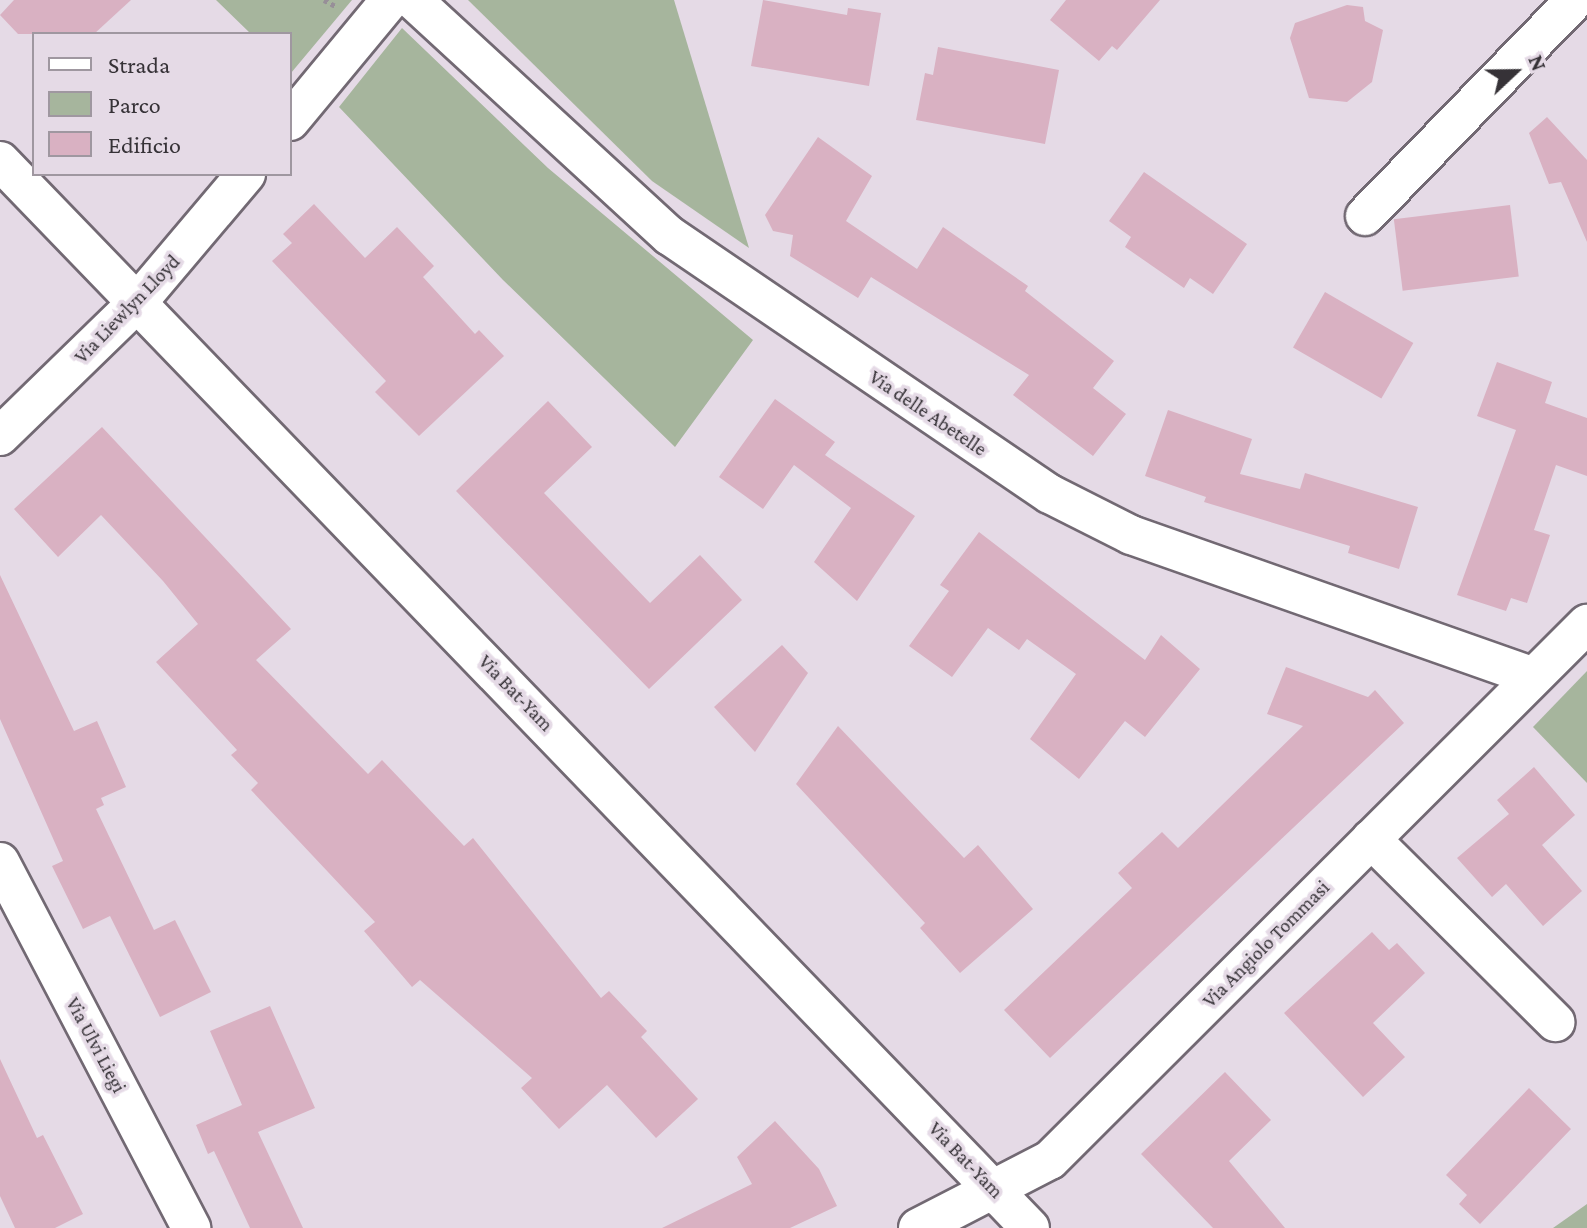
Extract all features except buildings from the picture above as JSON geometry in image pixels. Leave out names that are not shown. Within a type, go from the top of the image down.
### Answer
[{"type":"street","points":[[292,119],[390,0]]},
{"type":"street","name":"Via delle Abetelle","points":[[413,0],[670,236],[1050,494],[1131,535],[1531,676]]},
{"type":"street","points":[[1365,216],[1575,0]]},
{"type":"street","name":"Via Bat-Yam","points":[[0,161],[1030,1228]]},
{"type":"street","name":"Via Liewlyn Lloyd","points":[[0,436],[137,303],[244,176]]},
{"type":"street","name":"Via Angiolo Tommasi","points":[[918,1228],[1050,1160],[1531,676],[1587,624]]},
{"type":"street","points":[[1371,839],[1555,1022]]},
{"type":"street","name":"Via Ulvi Liegi","points":[[0,862],[191,1228]]},
{"type":"green space","points":[[216,0],[352,0],[292,72],[292,32],[249,32]]},
{"type":"green space","points":[[468,0],[674,0],[749,248],[652,181]]},
{"type":"green space","points":[[402,28],[548,168],[753,340],[675,447],[503,280],[339,107]]},
{"type":"green space","points":[[1587,671],[1587,783],[1533,727]]},
{"type":"green space","points":[[1587,1204],[1587,1228],[1553,1228]]}]
